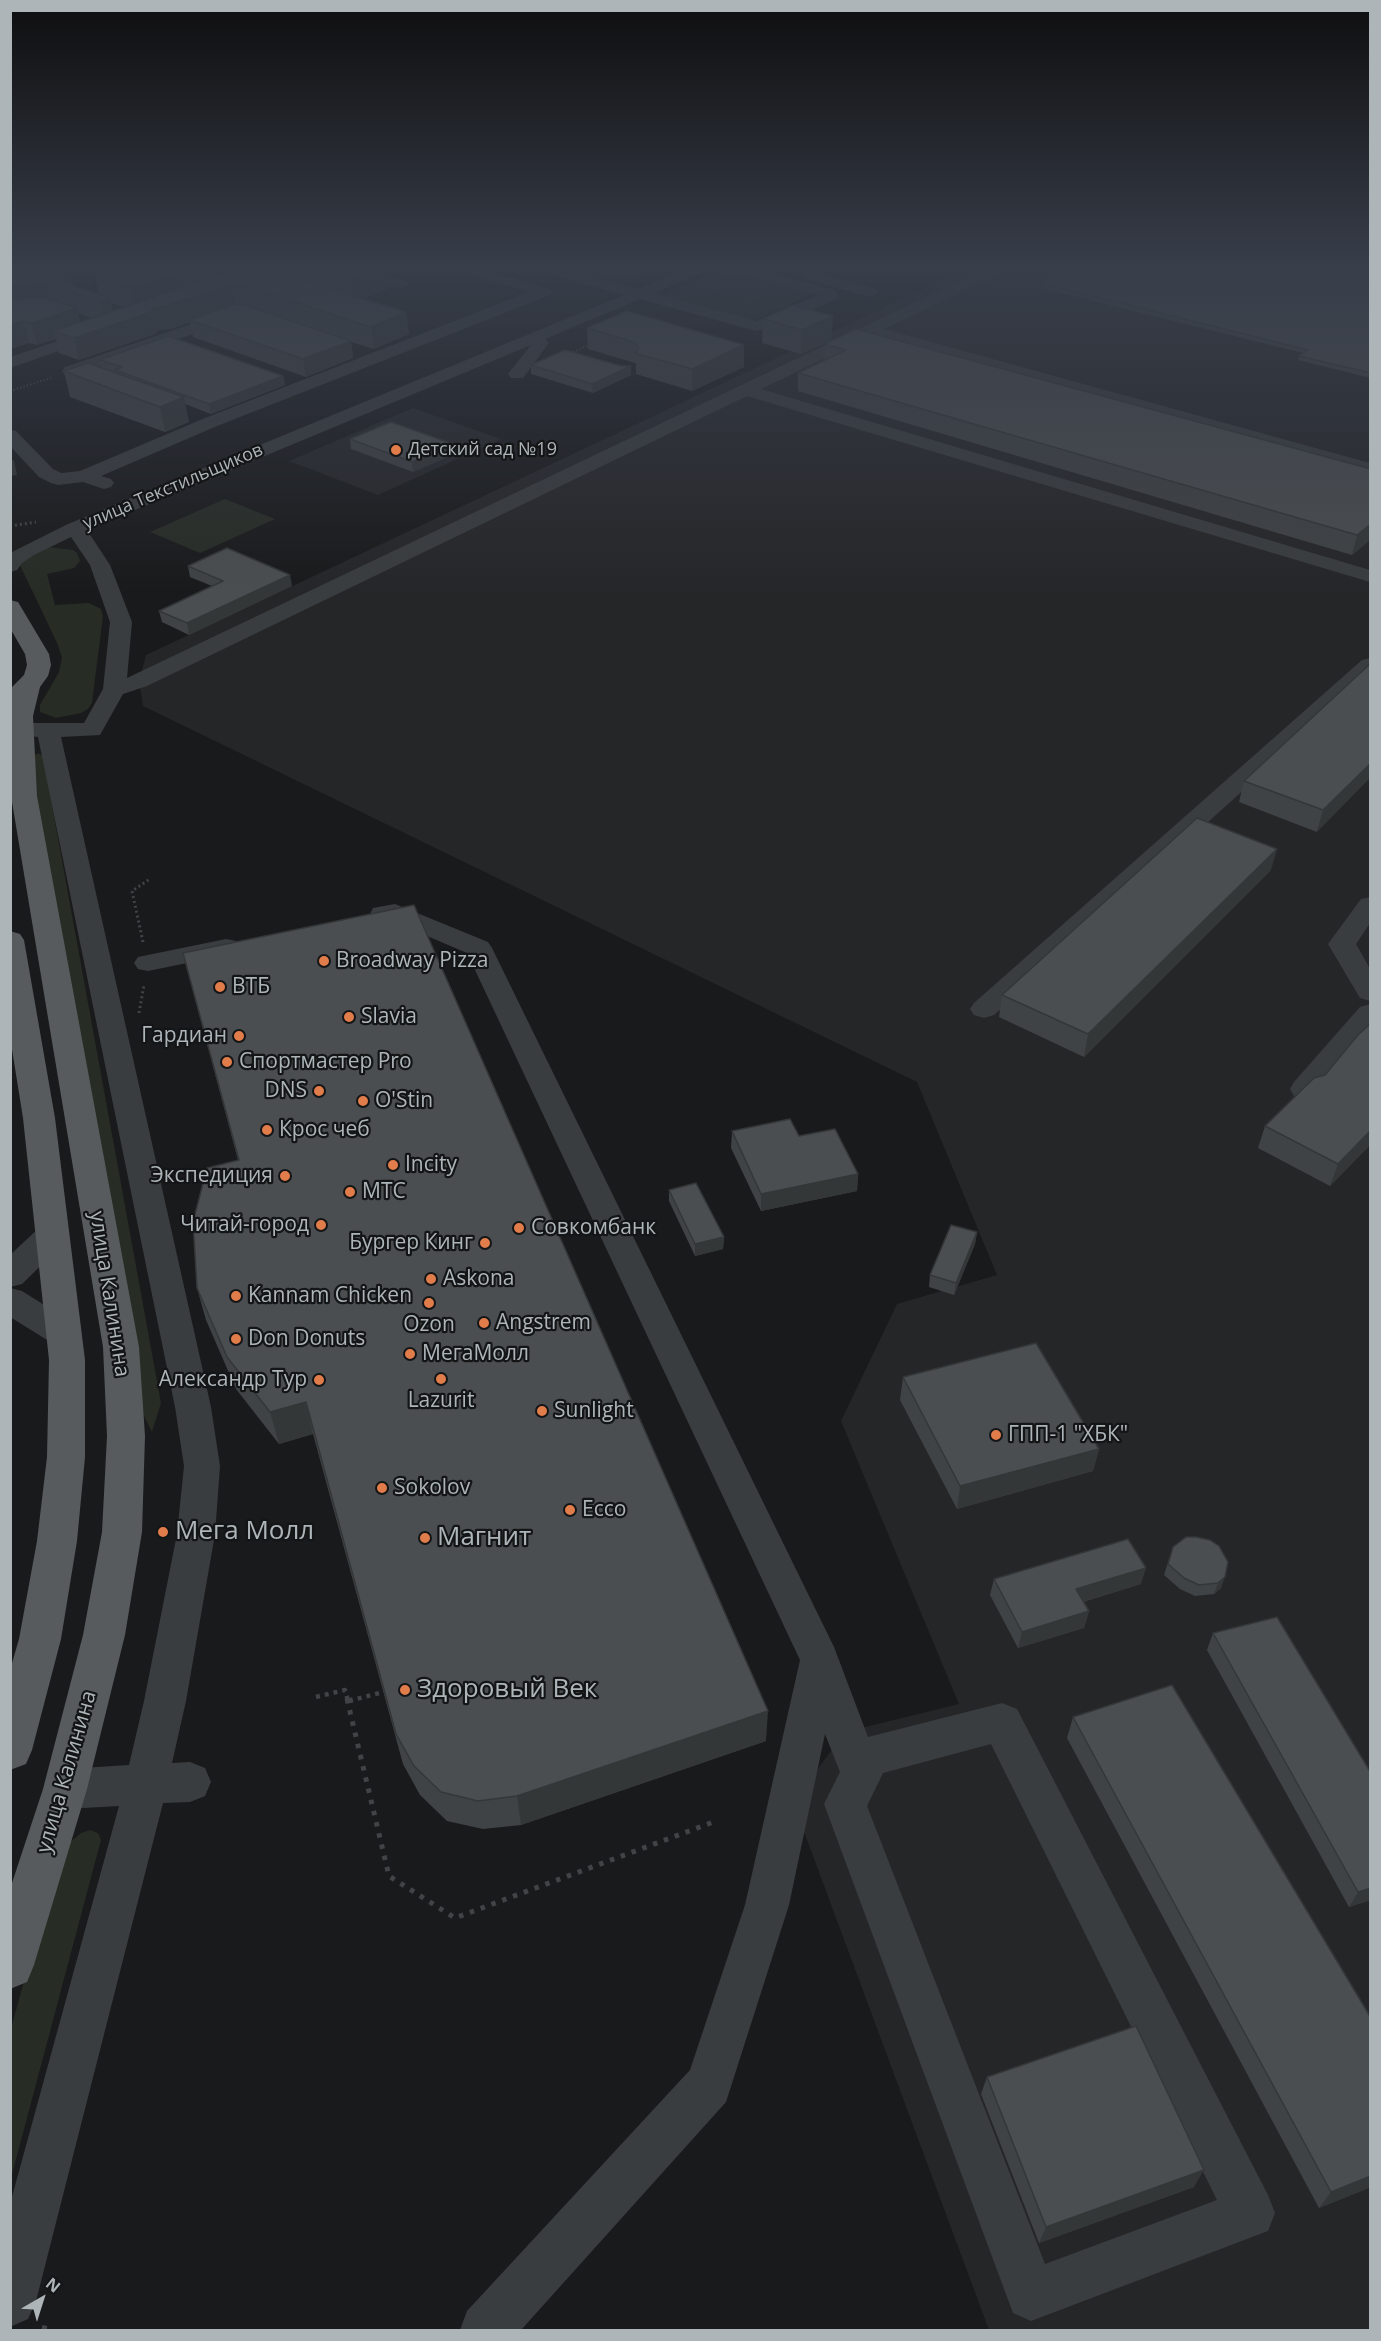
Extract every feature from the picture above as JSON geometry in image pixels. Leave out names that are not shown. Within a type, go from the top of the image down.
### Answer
[{"type":"main road","points":[[10,607],[20,638],[37,654],[39,665],[27,712]]},
{"type":"main road","name":"улица Калинина","points":[[10,1965],[65,1789],[104,1635],[122,1532],[126,1436],[121,1347],[24,796],[27,712]]},
{"type":"main road","points":[[10,940],[13,977],[39,1118],[67,1360],[66,1457],[57,1541],[40,1639],[13,1732]]},
{"type":"street","points":[[85,376],[93,379]]},
{"type":"street","points":[[10,435],[46,473],[58,479],[84,476],[211,422],[329,376]]},
{"type":"street","name":"улица Текстильщиков","points":[[10,566],[15,559],[27,551],[75,528],[444,376]]},
{"type":"street","points":[[114,689],[139,681],[775,376]]},
{"type":"street","points":[[1037,376],[1371,469]]},
{"type":"street","points":[[284,377],[368,406]]},
{"type":"street","points":[[747,390],[1371,576]]},
{"type":"street","points":[[190,414],[211,422]]},
{"type":"street","points":[[84,476],[127,493]]},
{"type":"street","points":[[10,2301],[146,1785],[165,1701],[196,1534],[201,1466],[193,1407],[27,712],[92,730],[114,689],[121,622],[100,565],[75,528]]},
{"type":"street","name":"улица Текстильщиков","points":[[10,543],[42,538],[75,528]]},
{"type":"street","points":[[984,1009],[1371,665]]},
{"type":"street","points":[[1371,905],[1342,944],[1371,992]]},
{"type":"street","points":[[350,921],[395,912],[478,948],[820,1660],[856,1760],[862,1774],[844,1804],[1031,2295],[1250,2213],[1002,1722],[856,1760]]},
{"type":"street","points":[[144,947],[260,940]]},
{"type":"street","points":[[1305,1089],[1371,1013]]},
{"type":"street","points":[[10,1275],[52,1235]]},
{"type":"street","points":[[10,1300],[64,1334]]},
{"type":"street","points":[[486,2331],[709,2085],[767,1905],[820,1660]]},
{"type":"street","points":[[65,1789],[190,1782]]},
{"type":"path","points":[[10,391],[55,376]]},
{"type":"path","points":[[144,947],[132,891],[150,879]]},
{"type":"path","points":[[316,1697],[345,1690],[389,1876],[455,1918],[716,1821]]},
{"type":"path","points":[[348,1701],[383,1692]]},
{"type":"shaded area","points":[[738,376],[1370,376],[1370,2330],[989,2330],[793,1802],[845,1732],[959,1704],[841,1421],[897,1304],[997,1275],[917,1082],[143,706],[139,681],[146,655]]},
{"type":"shaded area","name":"Детский сад №19","points":[[413,408],[501,439],[378,495],[289,461]]},
{"type":"shaded area","points":[[225,499],[275,519],[200,553],[150,532]]},
{"type":"shaded area","points":[[48,547],[73,550],[80,561],[74,568],[47,574],[55,605],[89,603],[101,609],[103,616],[92,703],[81,713],[56,718],[40,712],[40,705],[59,672],[62,658],[19,563],[23,557]]},
{"type":"shaded area","points":[[38,753],[43,756],[161,1403],[152,1432],[139,1406],[30,758]]},
{"type":"shaded area","points":[[90,1830],[98,1833],[101,1840],[11,2178],[11,2028],[58,1860],[69,1843],[81,1833]]},
{"type":"building","points":[[78,376],[125,376],[184,397],[160,407]]},
{"type":"building","points":[[132,376],[282,376],[209,404]]},
{"type":"building","points":[[567,376],[609,376],[592,384]]},
{"type":"building","points":[[809,376],[1030,376],[1371,469],[1371,524],[1357,535]]},
{"type":"building","points":[[391,422],[453,444],[412,462],[350,439]]},
{"type":"building","points":[[227,548],[290,575],[187,623],[159,611],[223,581],[188,566]]},
{"type":"building","points":[[1371,663],[1371,763],[1323,810],[1244,781]]},
{"type":"building","points":[[1197,818],[1277,849],[1088,1034],[1002,995]]},
{"type":"building","name":"МегаМолл","points":[[414,905],[768,1711],[517,1796],[478,1801],[441,1792],[414,1766],[396,1734],[306,1402],[270,1412],[227,1357],[197,1288],[193,1222],[207,1168],[239,1160],[183,953]]},
{"type":"building","points":[[1371,1023],[1371,1130],[1338,1164],[1265,1126],[1314,1078],[1325,1075]]},
{"type":"building","points":[[790,1119],[799,1136],[835,1129],[858,1174],[761,1194],[732,1131]]},
{"type":"building","points":[[696,1183],[724,1237],[695,1244],[669,1190]]},
{"type":"building","points":[[951,1225],[977,1232],[956,1283],[930,1275]]},
{"type":"building","name":"ГПП-1 \"ХБК\"","points":[[1036,1343],[1099,1449],[960,1486],[903,1377]]},
{"type":"building","points":[[1186,1537],[1210,1540],[1219,1546],[1228,1562],[1225,1577],[1218,1583],[1199,1585],[1184,1578],[1168,1564],[1173,1547]]},
{"type":"building","points":[[1128,1539],[1146,1568],[1076,1589],[1089,1611],[1022,1632],[994,1579]]},
{"type":"building","points":[[1277,1617],[1371,1773],[1371,1888],[1358,1892],[1213,1633]]},
{"type":"building","points":[[1172,1685],[1371,2018],[1371,2176],[1331,2192],[1073,1717]]},
{"type":"building","points":[[1136,2026],[1204,2170],[1046,2227],[987,2077]]},
{"type":"place","name":"Детский сад №19","points":[[396,450]]},
{"type":"place","name":"Broadway Pizza","points":[[324,961]]},
{"type":"place","name":"ВТБ","points":[[220,987]]},
{"type":"place","name":"Slavia","points":[[349,1017]]},
{"type":"place","name":"Гардиан","points":[[239,1036]]},
{"type":"place","name":"Спортмастер Pro","points":[[227,1062]]},
{"type":"place","name":"DNS","points":[[319,1091]]},
{"type":"place","name":"O'Stin","points":[[363,1101]]},
{"type":"place","name":"Крос чеб","points":[[267,1130]]},
{"type":"place","name":"Incity","points":[[393,1165]]},
{"type":"place","name":"Экспедиция","points":[[285,1176]]},
{"type":"place","name":"МТС","points":[[350,1192]]},
{"type":"place","name":"Читай-город","points":[[321,1225]]},
{"type":"place","name":"Совкомбанк","points":[[519,1228]]},
{"type":"place","name":"Бургер Кинг","points":[[485,1243]]},
{"type":"place","name":"Askona","points":[[431,1279]]},
{"type":"place","name":"Kannam Chicken","points":[[236,1296]]},
{"type":"place","name":"Ozon","points":[[429,1303]]},
{"type":"place","name":"Angstrem","points":[[484,1323]]},
{"type":"place","name":"Don Donuts","points":[[236,1339]]},
{"type":"place","name":"МегаМолл","points":[[410,1354]]},
{"type":"place","name":"Lazurit","points":[[441,1379]]},
{"type":"place","name":"Александр Тур","points":[[319,1380]]},
{"type":"place","name":"Sunlight","points":[[542,1411]]},
{"type":"place","name":"ГПП-1 \"ХБК\"","points":[[996,1435]]},
{"type":"place","name":"Sokolov","points":[[382,1488]]},
{"type":"place","name":"Ecco","points":[[570,1510]]},
{"type":"place","name":"Мега Молл","points":[[163,1532]]},
{"type":"place","name":"Магнит","points":[[425,1538]]},
{"type":"place","name":"Здоровый Век","points":[[405,1690]]}]
